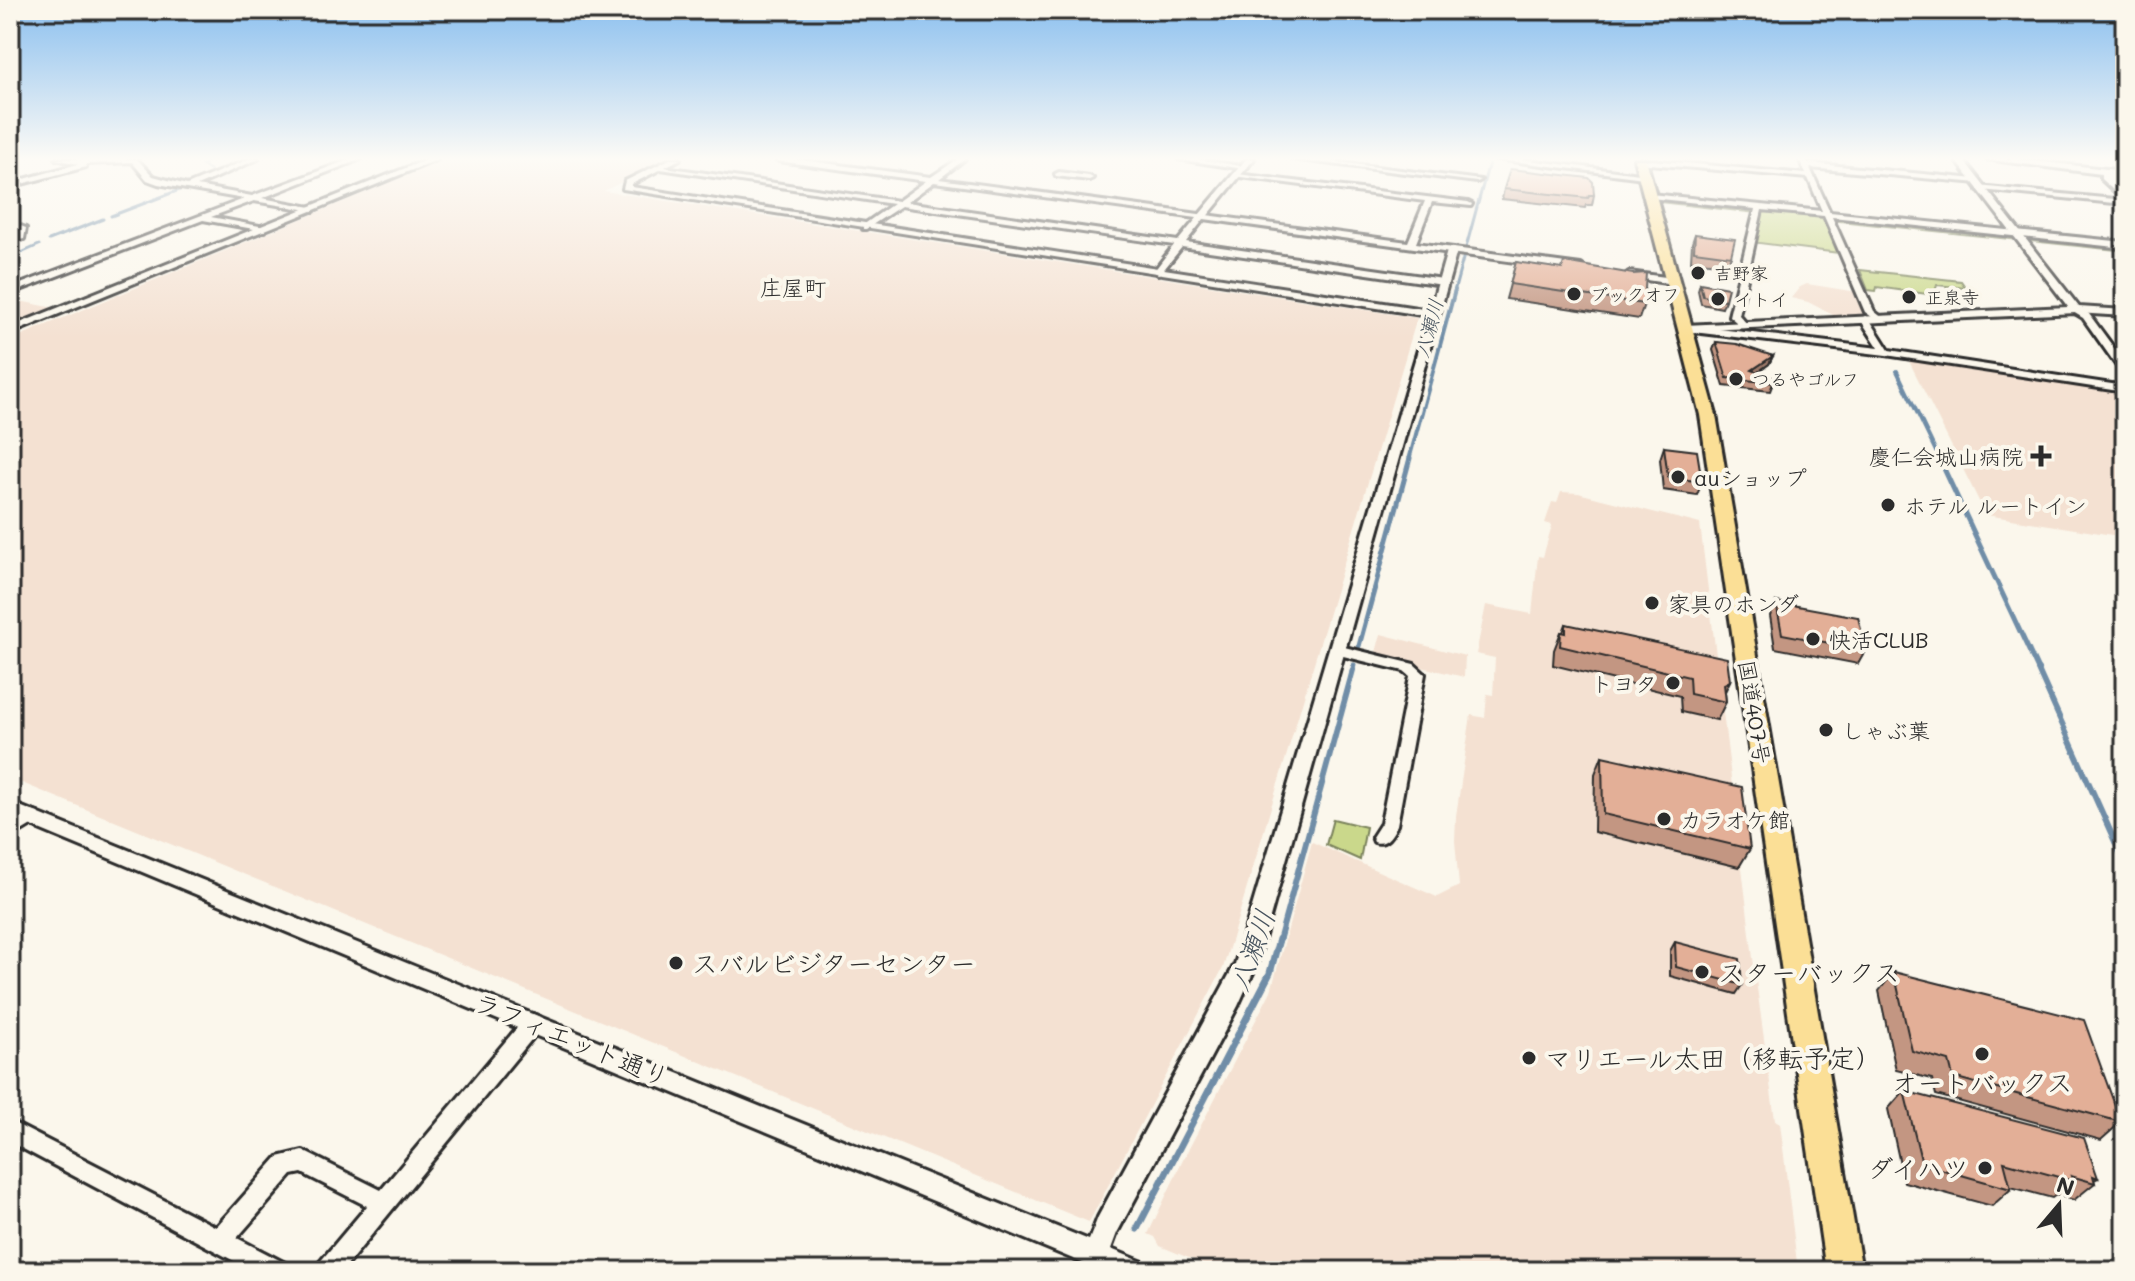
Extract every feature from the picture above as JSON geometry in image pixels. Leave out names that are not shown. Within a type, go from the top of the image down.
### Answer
[{"type":"highway","name":"国道407号","points":[[1656,219],[1710,429],[1844,1271]]},
{"type":"street","points":[[10,291],[200,219]]},
{"type":"street","points":[[206,219],[262,229]]},
{"type":"street","points":[[10,331],[287,219]]},
{"type":"street","points":[[814,219],[1434,314]]},
{"type":"street","points":[[866,227],[877,219]]},
{"type":"street","points":[[1008,219],[1443,282]]},
{"type":"street","points":[[1158,271],[1201,219]]},
{"type":"street","points":[[1215,219],[1587,269]]},
{"type":"street","points":[[1411,245],[1421,219]]},
{"type":"street","points":[[1741,329],[1734,316],[1756,219]]},
{"type":"street","points":[[1830,219],[1870,312],[1879,319]]},
{"type":"street","points":[[1846,219],[2125,248]]},
{"type":"street","points":[[2005,219],[2076,310],[2087,318],[2125,370]]},
{"type":"street","points":[[10,224],[23,230],[21,237],[10,240]]},
{"type":"street","points":[[1094,1263],[1107,1226],[1246,964],[1443,282],[1460,252]]},
{"type":"street","points":[[1617,273],[1673,281]]},
{"type":"street","points":[[1685,328],[1741,329],[1865,319],[2076,310],[2125,316]]},
{"type":"street","points":[[1865,319],[1886,352]]},
{"type":"street","points":[[1741,329],[2125,389]]},
{"type":"street","points":[[1336,650],[1409,667],[1418,674],[1389,825],[1380,837]]},
{"type":"street","name":"ラフィエット通り","points":[[10,809],[533,1023],[1094,1263],[1134,1271]]},
{"type":"street","points":[[10,832],[32,817]]},
{"type":"street","points":[[327,1271],[533,1023]]},
{"type":"street","points":[[10,1131],[277,1271]]},
{"type":"street","points":[[219,1241],[286,1165],[303,1162],[384,1203]]},
{"type":"shaded area","points":[[302,219],[782,219],[1417,318],[1223,968],[1089,1222],[10,778],[10,340]]},
{"type":"shaded area","points":[[1807,284],[1857,292],[1866,316],[1835,316],[1808,302],[1791,298]]},
{"type":"shaded area","points":[[10,299],[54,308],[10,326]]},
{"type":"shaded area","name":"慶仁会城山病院","points":[[1908,359],[2120,390],[2125,398],[2125,537],[1986,515]]},
{"type":"shaded area","points":[[1561,492],[1578,493],[1700,524],[1753,958],[1775,1120],[1780,1123],[1798,1271],[1220,1271],[1160,1246],[1155,1237],[1148,1234],[1271,991],[1312,842],[1437,897],[1459,886],[1456,816],[1471,715],[1485,718],[1487,694],[1493,695],[1495,658],[1476,654],[1486,605],[1532,614],[1538,556],[1543,557],[1552,525],[1545,523],[1552,502],[1557,503]]},
{"type":"shaded area","points":[[1381,634],[1465,656],[1464,677],[1375,656]]},
{"type":"green space","points":[[1756,219],[1866,219],[2125,246],[2125,251],[1830,220],[1847,254],[1751,242]]},
{"type":"green space","points":[[1860,270],[1961,281],[1966,288],[1937,285],[1934,295],[1877,287],[1876,291],[1868,290]]},
{"type":"green space","points":[[1333,819],[1366,827],[1360,860],[1326,845]]},
{"type":"building","points":[[1695,234],[1735,239],[1731,256],[1694,251]]},
{"type":"building","points":[[1516,262],[1562,269],[1564,262],[1633,274],[1646,273],[1644,304],[1510,284]]},
{"type":"building","points":[[1700,283],[1728,288],[1725,300],[1703,296]]},
{"type":"building","points":[[1716,342],[1737,344],[1773,356],[1752,370],[1774,378],[1773,383],[1727,378]]},
{"type":"building","points":[[1664,447],[1697,451],[1702,482],[1668,477]]},
{"type":"building","points":[[1776,602],[1858,617],[1866,650],[1782,634]]},
{"type":"building","points":[[1566,624],[1727,658],[1730,681],[1724,684],[1726,702],[1690,694],[1689,677],[1560,646],[1561,632],[1566,633]]},
{"type":"building","points":[[1602,756],[1742,787],[1750,849],[1603,814]]},
{"type":"building","points":[[1675,942],[1740,959],[1742,985],[1676,967]]},
{"type":"building","name":"オートバックス","points":[[1894,972],[2084,1020],[2121,1122],[1953,1077],[1949,1061],[1912,1051]]},
{"type":"building","points":[[1904,1091],[2084,1138],[2098,1178],[2093,1176],[2095,1183],[2071,1176],[2073,1181],[2004,1162],[2011,1189],[1922,1164]]},
{"type":"waterway","points":[[49,240],[103,219]]},
{"type":"waterway","name":"八瀬川","points":[[1454,292],[1474,219]]},
{"type":"waterway","points":[[10,258],[39,245]]},
{"type":"waterway","name":"八瀬川","points":[[1409,460],[1455,290]]},
{"type":"waterway","points":[[1897,371],[1940,460]]},
{"type":"waterway","name":"八瀬川","points":[[1359,646],[1410,458]]},
{"type":"waterway","points":[[1939,458],[2039,672]]},
{"type":"waterway","name":"八瀬川","points":[[1352,672],[1354,665]]},
{"type":"waterway","name":"八瀬川","points":[[1279,941],[1353,670]]},
{"type":"waterway","points":[[2038,670],[2125,864]]},
{"type":"waterway","name":"八瀬川","points":[[1137,1229],[1270,973],[1279,939]]},
{"type":"place","name":"吉野家","points":[[1698,273]]},
{"type":"place","name":"ブックオフ","points":[[1574,294]]},
{"type":"place","name":"正泉寺","points":[[1909,297]]},
{"type":"place","name":"イトイ","points":[[1718,299]]},
{"type":"place","name":"つるやゴルフ","points":[[1736,379]]},
{"type":"place","name":"慶仁会城山病院","points":[[2041,456]]},
{"type":"place","name":"auショップ","points":[[1678,477]]},
{"type":"place","name":"ホテル ルートイン","points":[[1888,505]]},
{"type":"place","name":"家具のホンダ","points":[[1652,603]]},
{"type":"place","name":"快活CLUB","points":[[1813,639]]},
{"type":"place","name":"トヨタ","points":[[1673,683]]},
{"type":"place","name":"しゃぶ葉","points":[[1826,730]]},
{"type":"place","name":"カラオケ館","points":[[1664,819]]},
{"type":"place","name":"スバルビジターセンター","points":[[676,963]]},
{"type":"place","name":"スターバックス","points":[[1702,972]]},
{"type":"place","name":"オートバックス","points":[[1982,1054]]},
{"type":"place","name":"マリエール太田（移転予定）","points":[[1529,1058]]},
{"type":"place","name":"ダイハツ","points":[[1985,1168]]},
{"type":"district","name":"庄屋町","points":[[793,287]]}]
